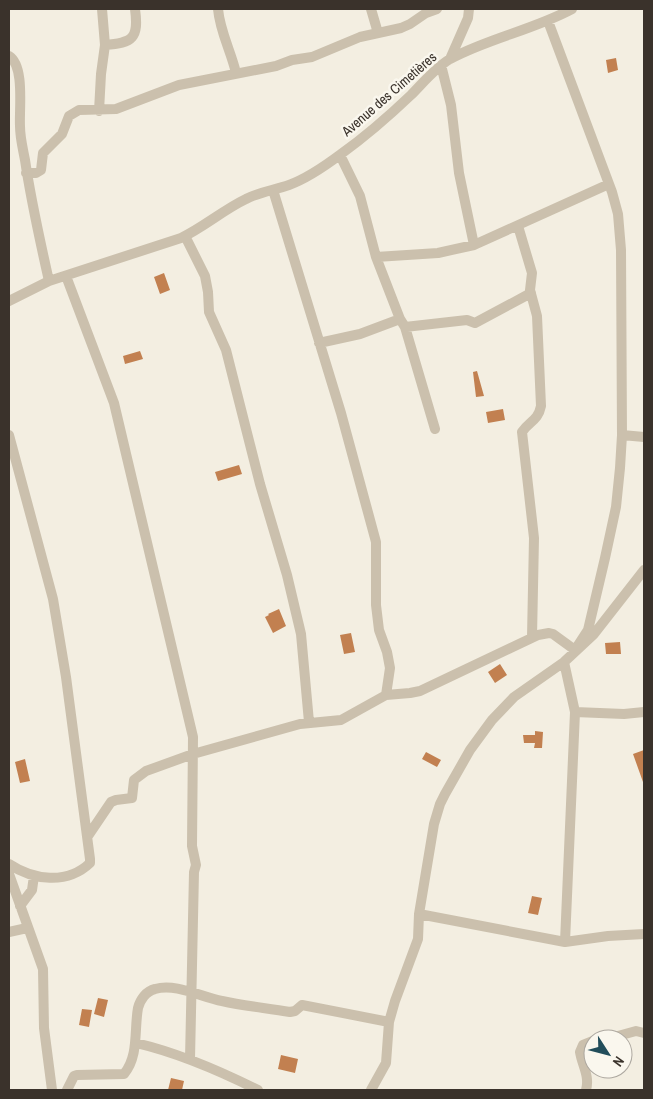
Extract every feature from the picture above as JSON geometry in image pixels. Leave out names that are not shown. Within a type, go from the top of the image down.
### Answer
[{"type":"street","points":[[100,111],[101,74],[105,45],[102,9]]},
{"type":"street","points":[[105,45],[128,42],[134,37],[136,30],[135,9]]},
{"type":"street","points":[[218,9],[219,23],[236,73]]},
{"type":"street","points":[[371,9],[378,33]]},
{"type":"street","points":[[26,173],[36,173],[41,170],[43,153],[62,134],[69,116],[79,110],[100,111],[116,109],[179,85],[312,57],[360,37],[410,24],[426,13],[437,9]]},
{"type":"street","points":[[469,9],[466,24],[445,62],[459,172],[474,244]]},
{"type":"street","name":"Avenue des Cimetières","points":[[9,301],[49,282],[185,236],[237,203],[306,177],[340,155],[384,120],[445,62],[491,40],[548,21],[572,9]]},
{"type":"street","points":[[548,21],[609,184],[618,214],[621,250],[622,435],[616,507],[606,558],[588,630],[575,650]]},
{"type":"street","points":[[9,56],[15,62],[17,70],[20,95],[20,127],[26,173],[49,282]]},
{"type":"street","points":[[340,155],[360,196],[376,257],[403,323],[435,429]]},
{"type":"street","points":[[376,257],[438,253],[474,244],[609,184]]},
{"type":"street","points":[[273,190],[341,413],[376,542],[377,613],[379,630],[387,652],[390,668],[386,694]]},
{"type":"street","points":[[518,226],[532,273],[530,284],[537,316],[541,406],[538,417],[526,426],[522,432],[534,538],[532,638]]},
{"type":"street","points":[[185,236],[205,276],[209,312],[226,350],[260,484],[287,575],[301,634],[309,722]]},
{"type":"street","points":[[66,276],[114,403],[193,737],[192,846],[196,865],[194,872],[190,1059]]},
{"type":"street","points":[[319,343],[403,323],[467,320],[475,323],[531,293]]},
{"type":"street","points":[[9,435],[52,598],[66,677],[90,861],[77,873],[61,877],[42,878],[19,871],[9,864]]},
{"type":"street","points":[[622,435],[644,437]]},
{"type":"street","points":[[370,1090],[386,1063],[386,1038],[389,1022],[418,939],[419,914],[436,815],[446,794],[470,750],[506,704],[564,662],[594,634],[644,570]]},
{"type":"street","points":[[533,618],[549,633],[575,650]]},
{"type":"street","points":[[88,836],[111,802],[132,798],[134,780],[141,773],[193,754],[309,722],[330,722],[346,718],[356,710],[386,694],[410,693],[420,690],[532,638],[549,633]]},
{"type":"street","points":[[564,662],[575,712],[565,942]]},
{"type":"street","points":[[575,712],[624,714],[644,712]]},
{"type":"street","points":[[9,874],[43,969],[44,1028],[52,1090]]},
{"type":"street","points":[[20,906],[32,890],[34,876]]},
{"type":"street","points":[[419,914],[565,942],[644,932]]},
{"type":"street","points":[[9,932],[28,928]]},
{"type":"street","points":[[67,1090],[74,1076],[77,1075],[124,1074],[128,1070],[136,1044],[139,1007],[146,993],[154,989],[164,987],[222,1001],[290,1012],[295,1011],[302,1005],[311,1006],[389,1022]]},
{"type":"street","points":[[136,1044],[166,1050],[190,1059],[221,1071],[258,1090]]},
{"type":"street","points":[[583,1045],[580,1052],[583,1061]]},
{"type":"building","points":[[616,58],[618,70],[608,73],[606,60]]},
{"type":"building","points":[[164,273],[170,290],[160,294],[154,277]]},
{"type":"building","points":[[140,351],[143,359],[125,364],[123,356]]},
{"type":"building","points":[[477,371],[484,396],[476,397],[473,372]]},
{"type":"building","points":[[503,409],[505,420],[488,423],[486,412]]},
{"type":"building","points":[[239,465],[242,474],[218,481],[215,472]]},
{"type":"building","points":[[279,609],[286,626],[273,633],[265,617]]},
{"type":"building","points":[[351,633],[355,652],[344,654],[340,635]]},
{"type":"building","points":[[620,642],[621,654],[606,654],[605,643]]},
{"type":"building","points":[[500,664],[507,675],[495,683],[488,672]]},
{"type":"building","points":[[535,731],[543,732],[542,748],[534,748],[535,743],[524,743],[523,735],[535,735]]},
{"type":"building","points":[[644,750],[644,781],[643,782],[633,754]]},
{"type":"building","points":[[426,752],[441,760],[437,767],[422,759]]},
{"type":"building","points":[[25,759],[30,781],[20,783],[15,762]]},
{"type":"building","points":[[532,896],[542,898],[538,915],[528,913]]},
{"type":"building","points":[[98,998],[108,1000],[104,1017],[94,1014]]},
{"type":"building","points":[[82,1009],[92,1010],[89,1027],[79,1025]]},
{"type":"building","points":[[281,1055],[298,1059],[295,1073],[278,1069]]},
{"type":"building","points":[[171,1078],[184,1081],[182,1090],[168,1090]]}]
